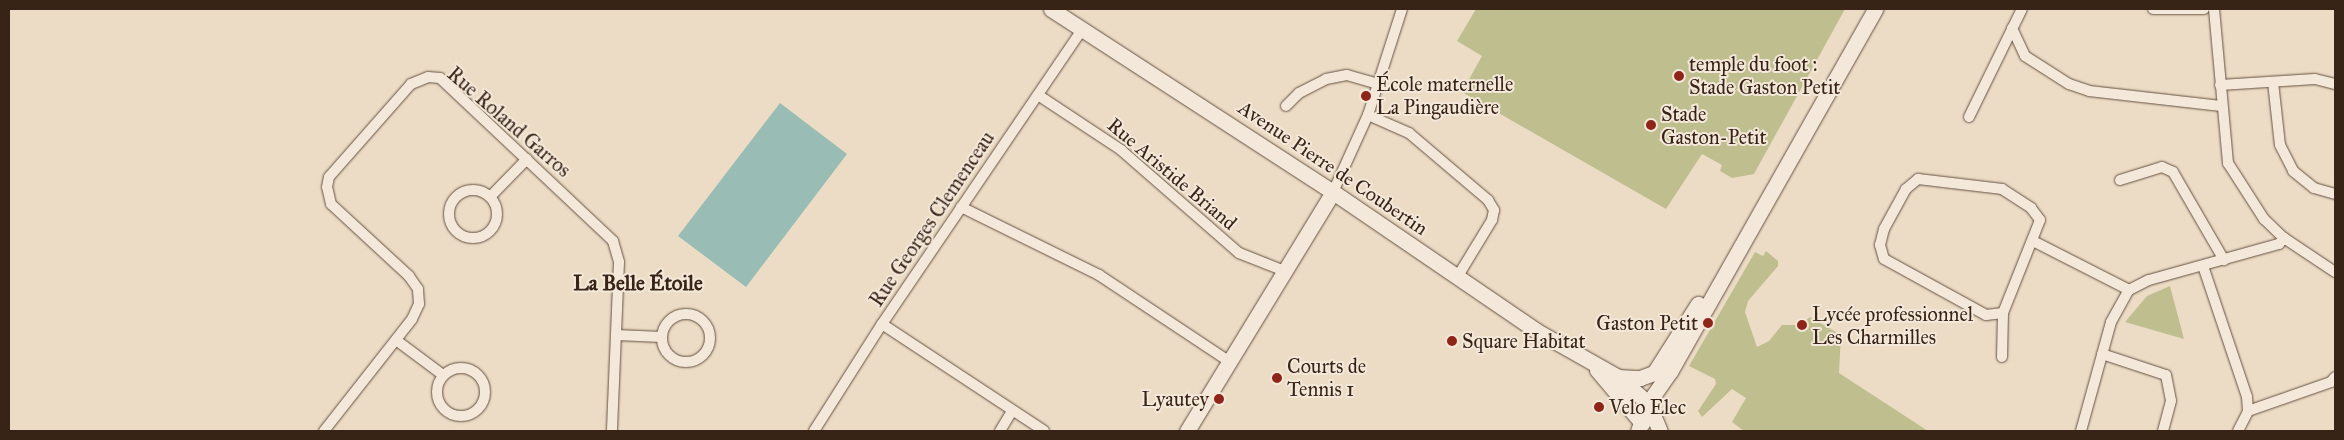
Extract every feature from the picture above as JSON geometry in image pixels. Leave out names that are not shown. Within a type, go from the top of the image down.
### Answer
[{"type":"street","name":"Avenue Pierre de Coubertin","points":[[1051,9],[1333,192],[1591,364],[1618,377],[1648,403]]},
{"type":"street","points":[[1188,431],[1333,192],[1368,115],[1402,9]]},
{"type":"street","points":[[1639,429],[1648,403],[1671,370],[1742,241],[1876,9]]},
{"type":"street","points":[[1969,117],[2022,9]]},
{"type":"street","points":[[2153,9],[2204,9]]},
{"type":"street","points":[[2214,9],[2221,106],[2228,163],[2248,198],[2284,238],[2335,272]]},
{"type":"street","name":"Rue Georges Clemenceau","points":[[814,431],[882,324],[1083,28]]},
{"type":"street","points":[[2012,28],[2024,56],[2069,84],[2089,91],[2221,106]]},
{"type":"street","points":[[1286,106],[1299,93],[1326,79],[1346,75],[1378,84]]},
{"type":"street","name":"Rue Roland Garros","points":[[324,431],[396,340],[419,304],[418,289],[331,204],[327,187],[329,177],[411,84],[428,77],[440,78],[613,241],[620,262],[612,431]]},
{"type":"street","points":[[2220,85],[2315,79],[2335,84]]},
{"type":"street","points":[[2273,82],[2280,145],[2293,171],[2314,188],[2335,194]]},
{"type":"street","name":"Rue Aristide Briand","points":[[1038,95],[1121,150],[1239,253],[1286,272]]},
{"type":"street","points":[[1368,115],[1409,133],[1488,200],[1494,210],[1492,220],[1458,276]]},
{"type":"street","points":[[490,197],[527,159]]},
{"type":"street","points":[[2120,180],[2162,168],[2173,172],[2224,260]]},
{"type":"street","points":[[2002,357],[2003,313],[2040,220],[2011,193],[1973,184],[1926,178],[1912,182],[1882,234],[1881,252],[1890,264],[1986,315],[2003,313]]},
{"type":"street","points":[[469,190],[490,197],[498,210],[497,220],[489,233],[472,239],[457,232],[449,213],[456,197],[469,190]]},
{"type":"street","points":[[961,207],[1099,275],[1230,362]]},
{"type":"street","points":[[2081,431],[2111,322],[2129,290],[2149,280],[2279,244],[2284,238]]},
{"type":"street","name":"Avenue Pierre de Coubertin","points":[[1618,377],[1640,378],[1654,373],[1742,241]]},
{"type":"street","points":[[2033,241],[2129,290]]},
{"type":"street","points":[[2203,266],[2247,397],[2248,411],[2238,431]]},
{"type":"street","points":[[690,314],[708,327],[710,344],[702,358],[685,363],[671,358],[662,337],[668,322],[690,314]]},
{"type":"street","points":[[882,324],[1044,431]]},
{"type":"street","points":[[616,334],[662,337]]},
{"type":"street","points":[[396,340],[443,375]]},
{"type":"street","points":[[2102,354],[2166,375],[2171,401],[2163,431]]},
{"type":"street","name":"Avenue Pierre de Coubertin","points":[[1591,364],[1639,429]]},
{"type":"street","points":[[457,368],[478,374],[485,397],[476,411],[460,416],[444,410],[436,390],[443,375],[457,368]]},
{"type":"street","points":[[2248,411],[2331,382],[2335,377]]},
{"type":"street","points":[[1648,403],[1660,431]]},
{"type":"street","points":[[1000,431],[1012,411]]},
{"type":"shaded area","name":"Stade Gaston-Petit","points":[[1476,9],[1845,9],[1754,174],[1732,178],[1720,171],[1722,165],[1702,154],[1666,209],[1462,92],[1482,56],[1457,41]]},
{"type":"shaded area","points":[[1766,251],[1778,261],[1778,266],[1748,301],[1745,312],[1757,347],[1769,341],[1782,325],[1800,325],[1810,317],[1841,335],[1839,373],[1928,431],[1744,431],[1732,422],[1746,398],[1732,389],[1702,417],[1698,411],[1716,384],[1715,379],[1689,366],[1755,252],[1763,256]]},
{"type":"shaded area","points":[[2170,286],[2184,339],[2125,322],[2147,296]]},
{"type":"water","points":[[780,103],[847,154],[746,287],[678,236]]},
{"type":"place","name":"temple du foot : Stade Gaston Petit","points":[[1679,76]]},
{"type":"place","name":"École maternelle La Pingaudière","points":[[1366,96]]},
{"type":"place","name":"Stade Gaston-Petit","points":[[1651,125]]},
{"type":"place","name":"Gaston Petit","points":[[1708,323]]},
{"type":"place","name":"Lycée professionnel Les Charmilles","points":[[1802,325]]},
{"type":"place","name":"Square Habitat","points":[[1452,341]]},
{"type":"place","name":"Courts de Tennis 1","points":[[1277,378]]},
{"type":"place","name":"Lyautey","points":[[1219,399]]},
{"type":"place","name":"Velo Elec","points":[[1599,407]]},
{"type":"district","name":"La Belle Étoile","points":[[638,283]]}]
